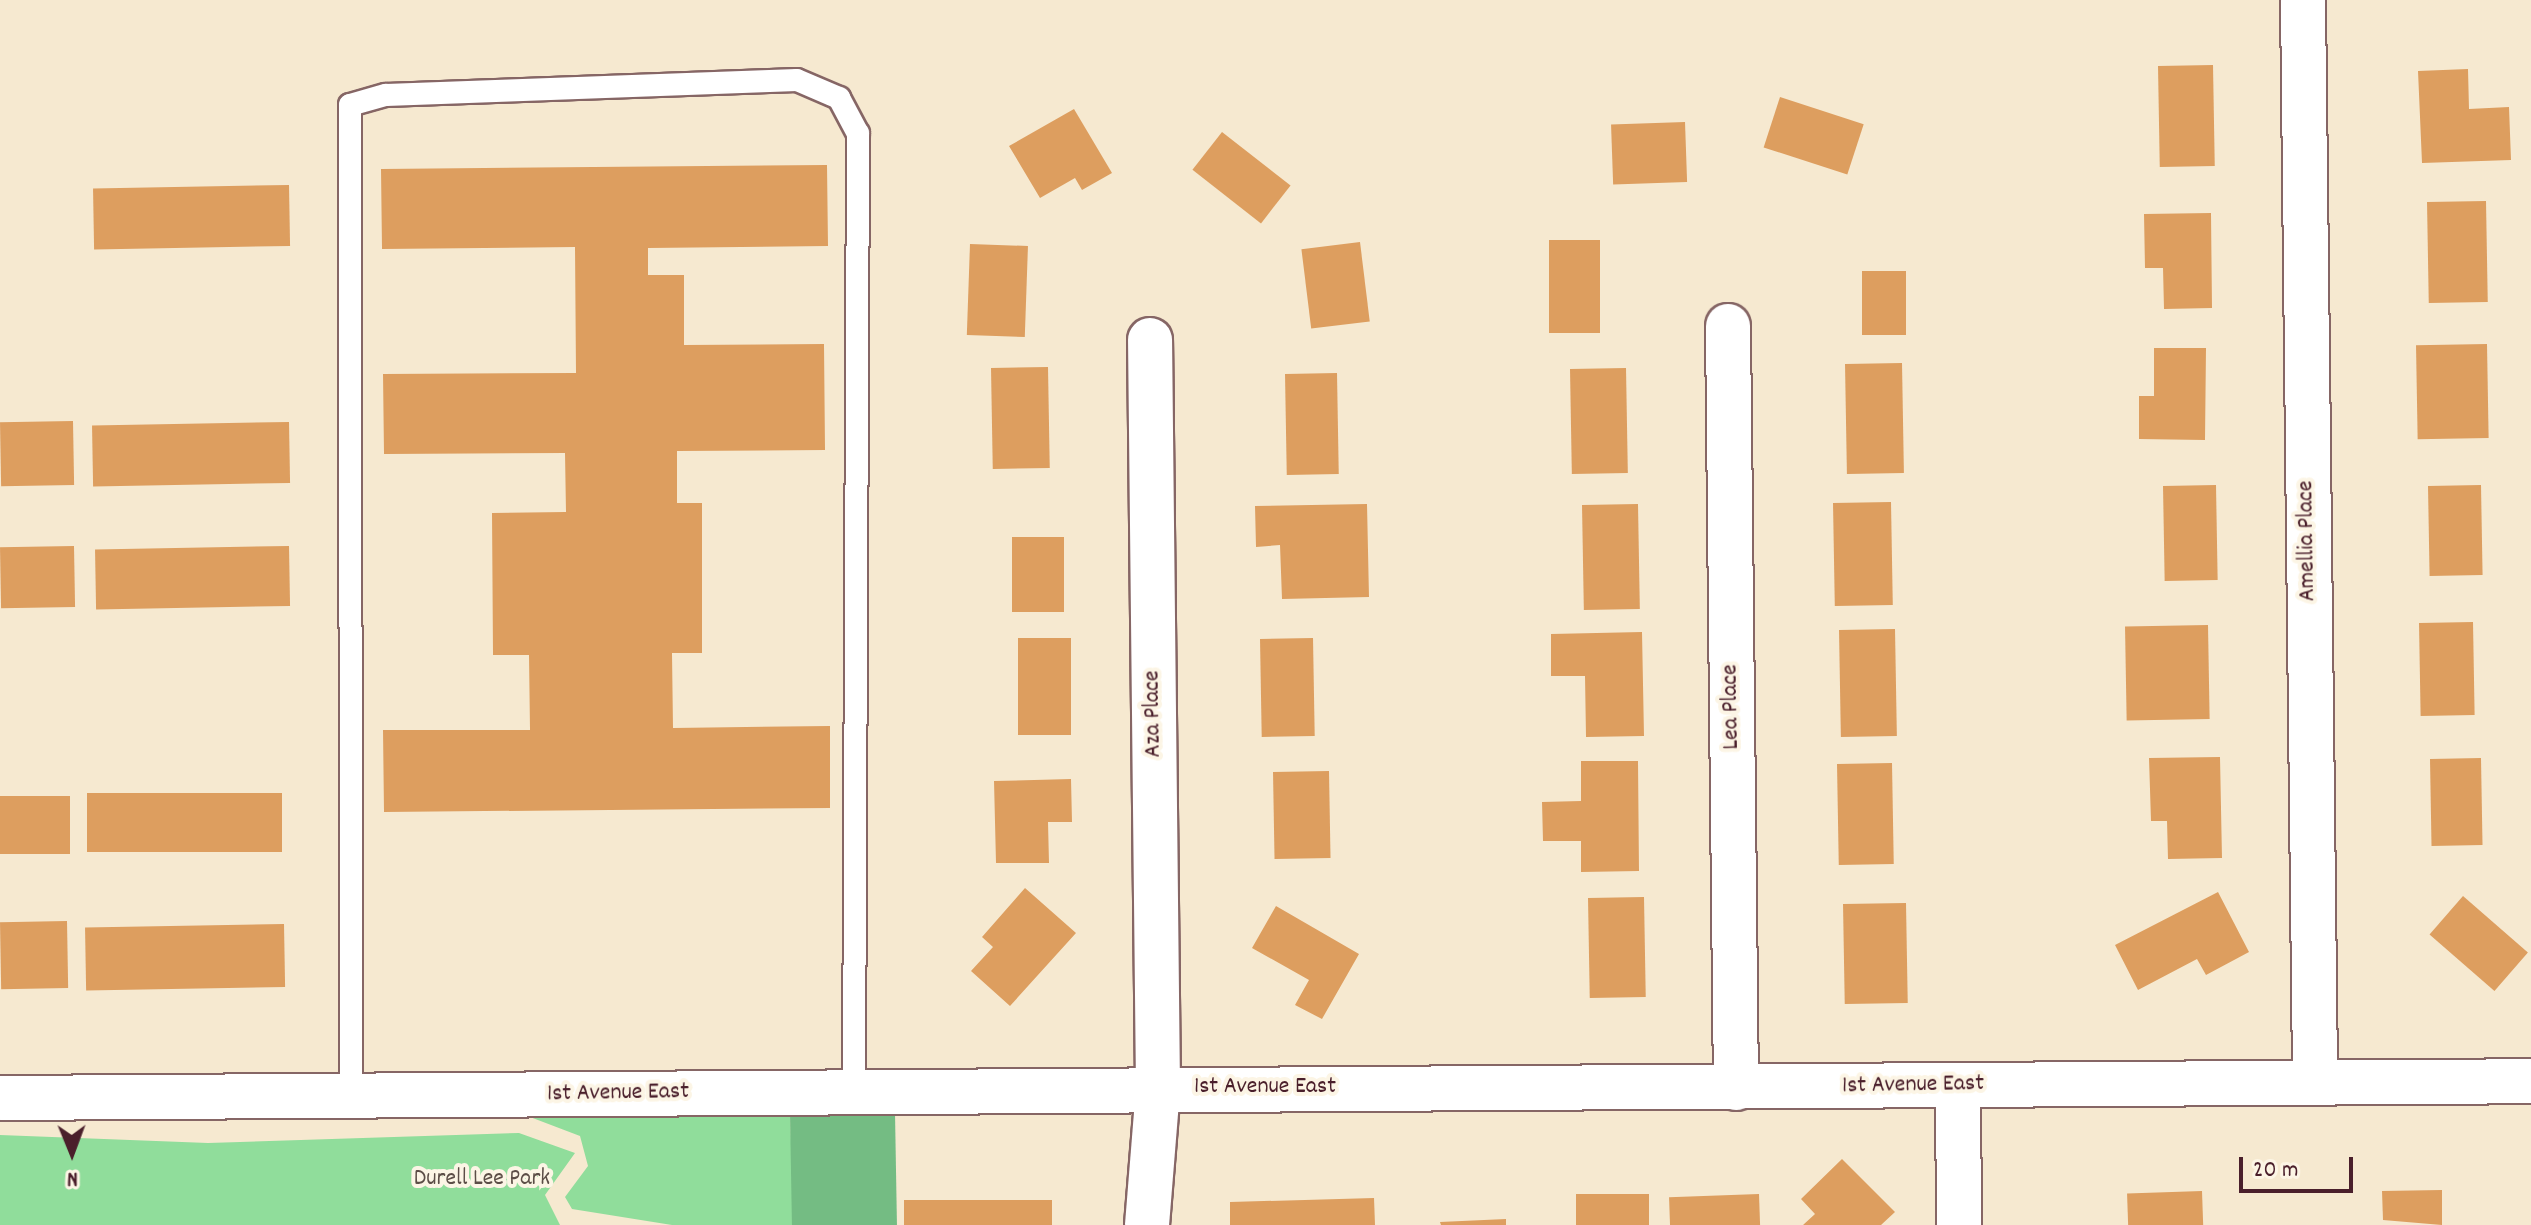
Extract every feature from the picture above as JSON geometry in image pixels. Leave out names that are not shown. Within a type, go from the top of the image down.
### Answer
[{"type":"street","name":"Amellia Place","points":[[2303,0],[2315,1082]]},
{"type":"street","name":"Lea Place","points":[[1728,326],[1736,1088]]},
{"type":"street","name":"Aza Place","points":[[1147,1225],[1158,1088],[1150,340]]},
{"type":"street","name":"1st Avenue East","points":[[0,1098],[2531,1081]]},
{"type":"street","points":[[1958,1086],[1959,1225]]},
{"type":"lane","points":[[351,1096],[350,105],[386,95],[797,80],[839,98],[858,133],[854,1091]]},
{"type":"green space","points":[[895,1113],[897,1225],[792,1225],[790,1115]]},
{"type":"green space","points":[[790,1114],[794,1225],[672,1225],[572,1209],[565,1197],[588,1166],[580,1136],[530,1117]]},
{"type":"green space","name":"Durell Lee Park","points":[[519,1133],[575,1153],[545,1195],[560,1225],[0,1225],[0,1135],[208,1143]]},
{"type":"building","points":[[2213,65],[2215,166],[2160,167],[2158,66]]},
{"type":"building","points":[[2468,69],[2469,109],[2509,107],[2511,160],[2422,163],[2418,71]]},
{"type":"building","points":[[1780,97],[1864,124],[1847,175],[1764,147]]},
{"type":"building","points":[[1074,109],[1112,173],[1082,190],[1075,178],[1040,198],[1009,146]]},
{"type":"building","points":[[1685,122],[1687,182],[1613,185],[1611,125]]},
{"type":"building","points":[[1222,132],[1291,186],[1261,223],[1192,170]]},
{"type":"building","points":[[827,165],[828,246],[648,248],[648,275],[684,275],[684,345],[824,344],[825,450],[677,451],[677,503],[702,503],[702,653],[672,653],[673,728],[830,726],[830,808],[384,812],[383,730],[530,730],[529,655],[493,655],[492,513],[566,512],[565,453],[384,454],[383,374],[576,373],[575,247],[382,249],[381,169]]},
{"type":"building","points":[[289,185],[290,246],[94,249],[93,188]]},
{"type":"building","points":[[2486,201],[2488,302],[2429,303],[2427,202]]},
{"type":"building","points":[[2211,213],[2212,308],[2164,309],[2163,268],[2145,268],[2144,214]]},
{"type":"building","points":[[1549,240],[1600,240],[1600,333],[1549,333]]},
{"type":"building","points":[[1360,242],[1370,321],[1311,329],[1301,249]]},
{"type":"building","points":[[970,244],[1028,246],[1025,337],[967,335]]},
{"type":"building","points":[[1862,271],[1906,271],[1906,335],[1862,335]]},
{"type":"building","points":[[2487,344],[2489,438],[2418,439],[2416,345]]},
{"type":"building","points":[[2154,348],[2206,348],[2205,440],[2139,439],[2139,396],[2154,396]]},
{"type":"building","points":[[1902,363],[1904,473],[1847,474],[1845,364]]},
{"type":"building","points":[[1048,367],[1050,468],[993,469],[991,368]]},
{"type":"building","points":[[1626,368],[1628,473],[1572,474],[1570,369]]},
{"type":"building","points":[[1337,373],[1339,474],[1287,475],[1285,374]]},
{"type":"building","points":[[73,421],[74,485],[1,486],[0,422]]},
{"type":"building","points":[[289,422],[290,483],[93,486],[92,425]]},
{"type":"building","points":[[2216,485],[2218,580],[2165,581],[2163,486]]},
{"type":"building","points":[[2481,485],[2483,575],[2430,576],[2428,486]]},
{"type":"building","points":[[1891,502],[1893,605],[1835,606],[1833,503]]},
{"type":"building","points":[[1367,504],[1369,597],[1282,599],[1280,545],[1256,547],[1255,506]]},
{"type":"building","points":[[1638,504],[1640,609],[1584,610],[1582,505]]},
{"type":"building","points":[[1012,537],[1064,537],[1064,612],[1012,612]]},
{"type":"building","points":[[74,546],[75,607],[1,608],[0,547]]},
{"type":"building","points":[[289,546],[290,606],[96,609],[95,549]]},
{"type":"building","points":[[2473,622],[2475,715],[2421,716],[2419,623]]},
{"type":"building","points":[[2208,625],[2210,719],[2127,720],[2125,626]]},
{"type":"building","points":[[1895,629],[1897,736],[1841,737],[1839,630]]},
{"type":"building","points":[[1642,632],[1644,736],[1586,737],[1585,676],[1551,676],[1551,634]]},
{"type":"building","points":[[1018,638],[1071,638],[1071,735],[1018,735]]},
{"type":"building","points":[[1313,638],[1315,736],[1262,737],[1260,639]]},
{"type":"building","points":[[2220,757],[2222,858],[2168,859],[2167,821],[2151,821],[2149,758]]},
{"type":"building","points":[[2481,758],[2483,845],[2432,846],[2430,759]]},
{"type":"building","points":[[1581,761],[1638,761],[1639,871],[1581,872],[1581,841],[1543,841],[1542,802],[1581,801]]},
{"type":"building","points":[[1892,763],[1894,864],[1839,865],[1837,764]]},
{"type":"building","points":[[1329,771],[1331,858],[1275,859],[1273,772]]},
{"type":"building","points":[[1071,779],[1072,822],[1048,822],[1049,863],[996,863],[994,781]]},
{"type":"building","points":[[87,793],[282,793],[282,852],[87,852]]},
{"type":"building","points":[[0,796],[70,796],[70,854],[0,854]]},
{"type":"building","points":[[1025,888],[1076,933],[1010,1006],[971,971],[993,947],[982,937]]},
{"type":"building","points":[[2218,892],[2249,952],[2206,975],[2197,959],[2138,990],[2115,945]]},
{"type":"building","points":[[2463,896],[2528,952],[2494,991],[2430,934]]},
{"type":"building","points":[[1644,897],[1646,997],[1590,998],[1588,898]]},
{"type":"building","points":[[1906,903],[1908,1003],[1845,1004],[1843,904]]},
{"type":"building","points":[[1276,906],[1359,954],[1322,1019],[1295,1005],[1309,980],[1252,948]]},
{"type":"building","points":[[67,921],[68,988],[1,989],[0,922]]},
{"type":"building","points":[[284,924],[285,987],[86,990],[85,927]]},
{"type":"building","points":[[1842,1159],[1895,1212],[1881,1225],[1803,1225],[1815,1214],[1801,1199]]},
{"type":"building","points":[[2442,1190],[2442,1225],[2383,1220],[2382,1191]]},
{"type":"building","points":[[2202,1191],[2203,1225],[2128,1225],[2127,1194]]},
{"type":"building","points":[[1576,1194],[1649,1194],[1649,1225],[1576,1225]]},
{"type":"building","points":[[1759,1194],[1760,1225],[1670,1225],[1669,1197]]},
{"type":"building","points":[[1374,1198],[1375,1225],[1230,1225],[1230,1202]]},
{"type":"building","points":[[904,1200],[1052,1200],[1052,1225],[904,1225]]},
{"type":"building","points":[[1506,1219],[1506,1225],[1441,1225],[1440,1222]]}]
